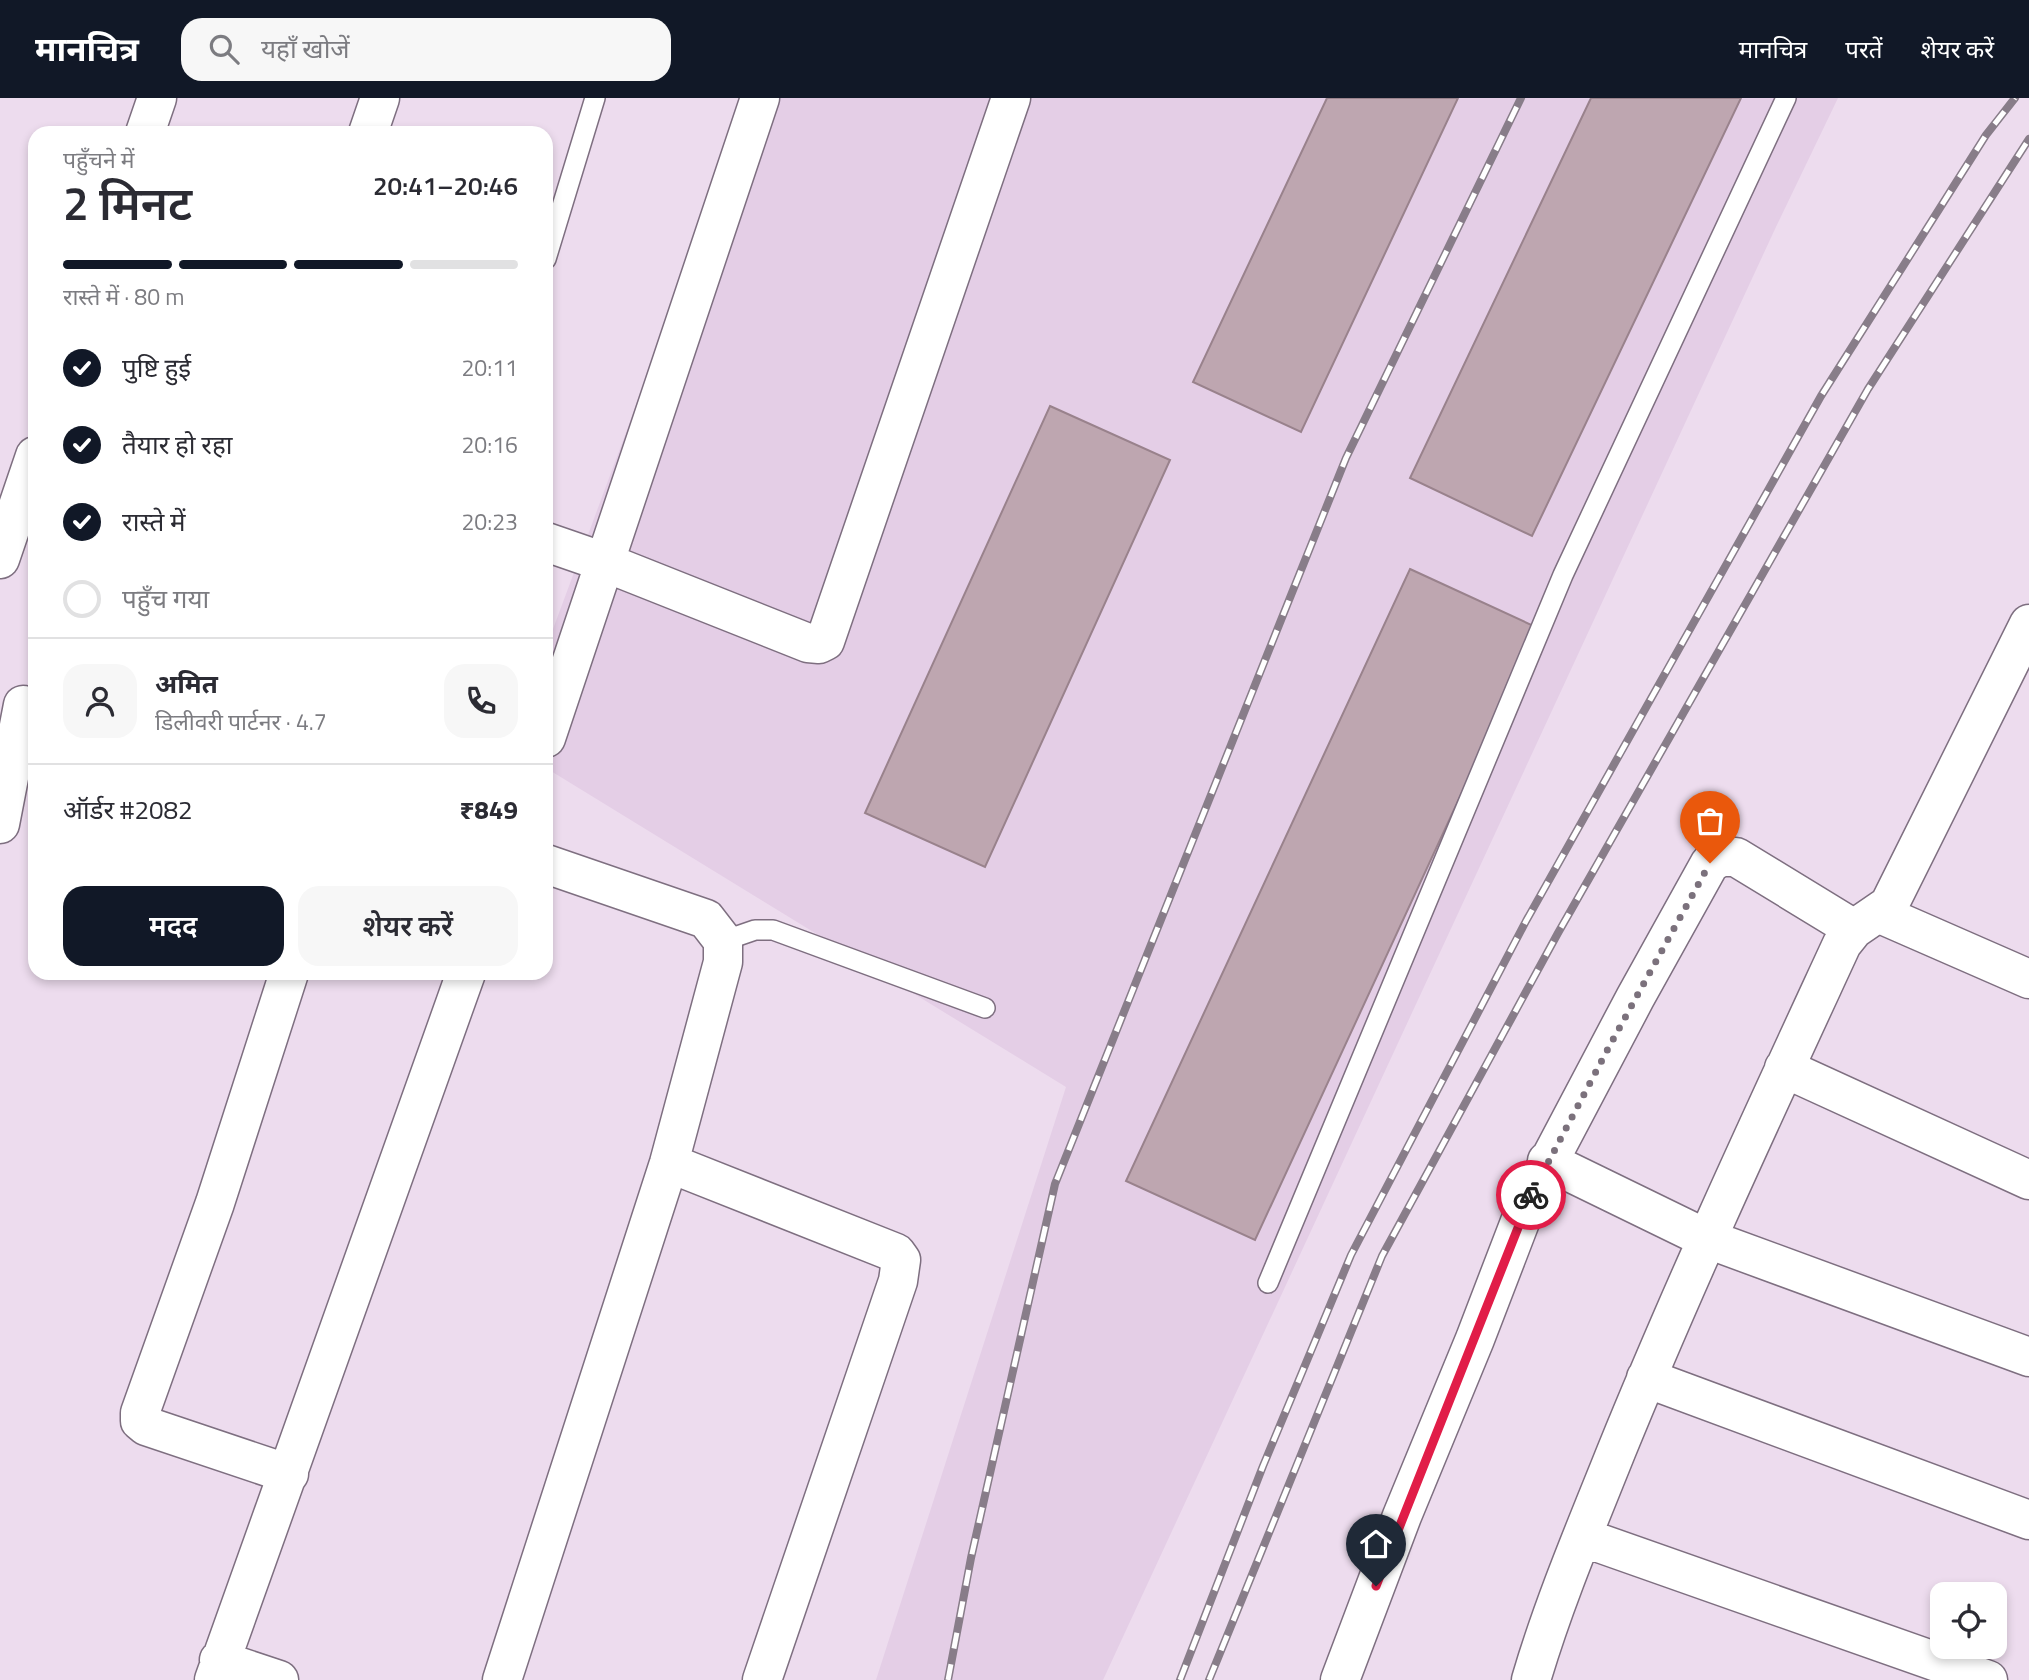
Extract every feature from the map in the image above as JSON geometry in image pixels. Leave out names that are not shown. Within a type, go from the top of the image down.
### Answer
[{"type":"street","points":[[148,126],[158,98]]},
{"type":"street","points":[[370,126],[380,98]]},
{"type":"street","points":[[553,717],[760,98]]},
{"type":"street","points":[[553,544],[808,643],[819,644],[825,641],[1011,98]]},
{"type":"street","points":[[0,559],[28,477]]},
{"type":"street","points":[[1531,1680],[1546,1630],[1582,1537],[1705,1238],[1842,944],[1866,921],[1889,905],[2029,624]]},
{"type":"street","points":[[0,824],[19,705]]},
{"type":"street","points":[[1340,1680],[1402,1516],[1528,1201],[1547,1161],[1710,863],[1721,857],[1736,857],[1866,921],[2029,979]]},
{"type":"street","points":[[502,1680],[669,1163],[723,962],[723,942],[706,919],[553,866]]},
{"type":"street","points":[[287,980],[215,1203],[140,1413],[140,1421],[146,1426],[289,1474]]},
{"type":"street","points":[[279,1680],[216,1670],[289,1474],[464,980]]},
{"type":"street","points":[[1784,1068],[2029,1180]]},
{"type":"street","points":[[1547,1161],[1705,1238],[2029,1357]]},
{"type":"street","points":[[669,1163],[896,1253],[901,1260],[898,1281],[762,1680]]},
{"type":"street","points":[[1646,1378],[2029,1520]]},
{"type":"street","points":[[1582,1537],[1988,1680]]},
{"type":"lane","points":[[553,236],[595,98]]},
{"type":"lane","points":[[1268,1283],[1563,575],[1786,98]]},
{"type":"lane","points":[[723,942],[755,930],[773,930],[985,1008]]},
{"type":"shaded area","points":[[750,98],[1838,98],[1103,1680],[876,1680],[1066,1087],[553,772],[553,629]]},
{"type":"building","points":[[1327,98],[1458,98],[1301,432],[1193,382]]},
{"type":"building","points":[[1591,98],[1741,98],[1532,536],[1410,478]]},
{"type":"building","points":[[1050,406],[1170,460],[985,867],[865,813]]},
{"type":"building","points":[[1410,569],[1538,628],[1255,1240],[1126,1181]]},
{"type":"railway","points":[[948,1680],[971,1558],[1055,1184],[1346,458],[1521,98]]},
{"type":"railway","points":[[1180,1680],[1263,1466],[1351,1255],[1526,921],[1821,396],[1986,135],[2015,98]]},
{"type":"railway","points":[[1209,1680],[1382,1256],[1558,933],[1868,389],[2029,139]]},
{"type":"way so far","points":[[1531,1195],[1710,863]]},
{"type":"route","points":[[1376,1586],[1531,1195]]}]
